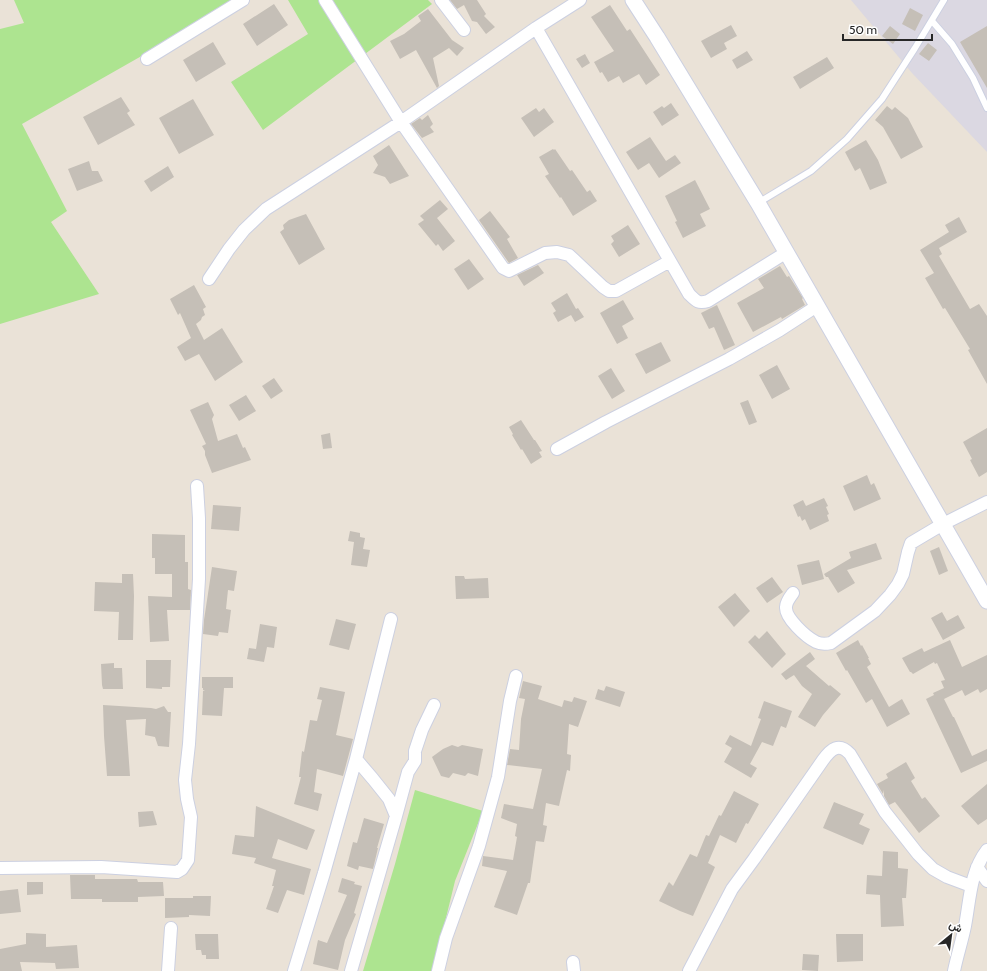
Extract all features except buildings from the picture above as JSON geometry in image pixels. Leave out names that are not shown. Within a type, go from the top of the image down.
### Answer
[{"type":"street","points":[[146,59],[243,0]]},
{"type":"street","points":[[325,0],[401,122],[505,270],[509,271],[545,253],[557,252],[569,255],[603,287],[609,291],[616,291],[670,261]]},
{"type":"street","points":[[441,0],[464,30]]},
{"type":"street","points":[[209,279],[244,230],[266,209],[401,122],[536,28],[580,0]]},
{"type":"street","points":[[633,0],[787,252],[987,601]]},
{"type":"street","points":[[536,28],[689,294],[694,299],[702,303],[708,301],[787,252]]},
{"type":"street","points":[[557,449],[606,422],[729,359],[780,330],[817,306]]},
{"type":"street","points":[[0,868],[101,867],[177,872],[182,869],[188,860],[191,817],[185,780],[189,744],[199,579],[199,518],[196,486]]},
{"type":"street","points":[[792,593],[786,605],[786,612],[789,618],[805,634],[816,642],[823,644],[831,643],[875,611],[890,595],[903,574],[911,544],[943,524],[987,502]]},
{"type":"street","points":[[294,971],[324,873],[356,759],[392,619]]},
{"type":"street","points":[[438,971],[446,938],[478,846],[498,778],[510,701],[516,676]]},
{"type":"street","points":[[351,971],[408,772],[415,761],[415,751],[422,730],[434,705]]},
{"type":"street","points":[[689,971],[732,889],[823,760],[829,752],[835,748],[846,750],[850,754],[885,812],[918,854],[933,869],[947,877],[971,886]]},
{"type":"street","points":[[356,759],[389,799],[396,816]]},
{"type":"street","points":[[954,971],[971,886],[977,867],[987,850]]},
{"type":"street","points":[[977,867],[987,881]]},
{"type":"street","points":[[168,971],[171,928]]},
{"type":"lane","points":[[758,203],[811,171],[847,140],[882,99],[944,0]]},
{"type":"lane","points":[[932,21],[952,44],[973,78],[987,108]]},
{"type":"shaded area","points":[[851,0],[987,0],[987,152],[912,73]]},
{"type":"green space","points":[[14,0],[240,0],[22,124],[67,211],[51,222],[99,294],[0,324],[0,29],[24,23]]},
{"type":"green space","points":[[288,0],[428,0],[432,4],[263,130],[231,82],[308,34]]},
{"type":"green space","points":[[415,790],[483,811],[455,881],[433,971],[363,971],[395,864]]}]
